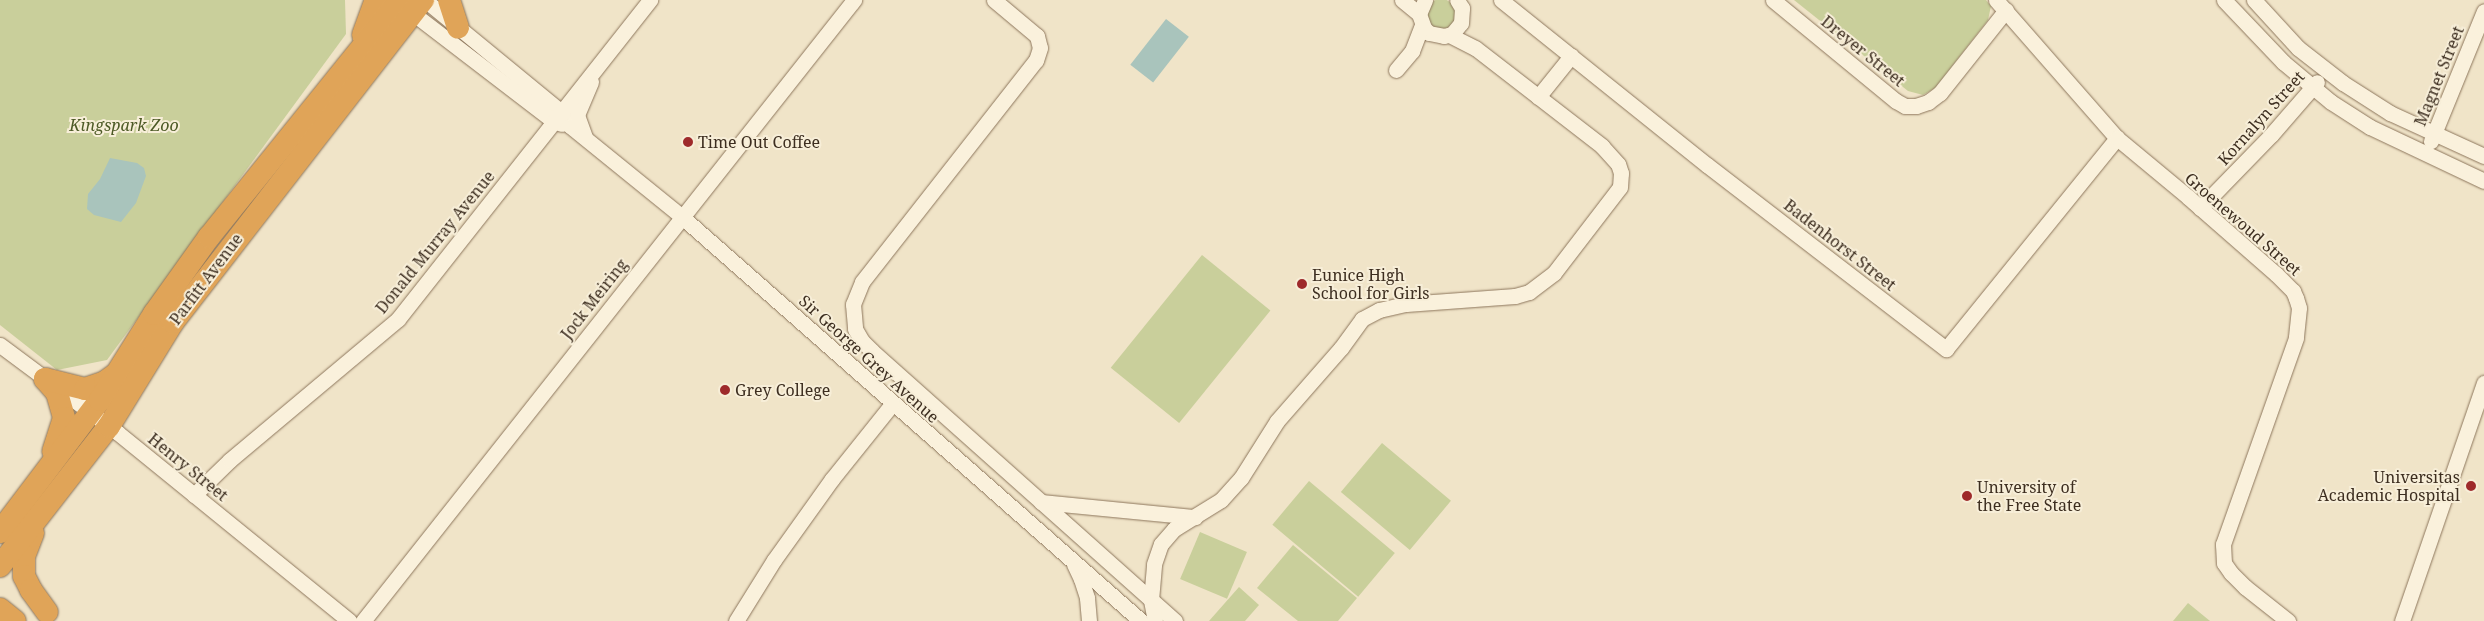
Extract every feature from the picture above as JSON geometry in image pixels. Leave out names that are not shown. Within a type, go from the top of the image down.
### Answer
[{"type":"highway","points":[[352,59],[372,14],[376,0]]},
{"type":"highway","points":[[448,0],[458,28]]},
{"type":"highway","name":"Parfitt Avenue","points":[[0,566],[30,511],[44,476],[120,370],[154,314],[209,237],[352,59],[409,2]]},
{"type":"highway","name":"Parfitt Avenue","points":[[0,532],[30,511],[109,426],[173,322],[283,180],[409,2]]},
{"type":"highway","points":[[209,237],[228,222],[260,184],[269,180],[283,180]]},
{"type":"highway","points":[[45,380],[84,389],[105,382],[120,370]]},
{"type":"highway","points":[[44,476],[64,418],[56,393],[45,380]]},
{"type":"highway","points":[[0,523],[30,511],[23,565],[26,582],[52,616]]},
{"type":"highway","points":[[0,576],[52,616]]},
{"type":"highway","points":[[0,609],[15,621]]},
{"type":"street","name":"Donald Murray Avenue","points":[[194,495],[230,460],[398,319],[650,0]]},
{"type":"street","name":"Jock Meiring","points":[[363,621],[681,216],[854,0]]},
{"type":"street","points":[[994,0],[1037,36],[1040,48],[1036,60],[862,282],[853,304],[855,329],[862,341],[872,351],[1176,621]]},
{"type":"street","points":[[1154,621],[1151,600],[1154,564],[1161,544],[1174,529],[1221,500],[1241,478],[1277,421],[1341,348],[1362,319],[1379,310],[1406,304],[1515,296],[1538,288],[1554,273],[1620,187],[1621,172],[1618,164],[1602,146],[1475,48],[1448,32],[1429,33],[1422,13],[1402,0]]},
{"type":"street","points":[[1396,70],[1412,52],[1448,32],[1463,15],[1457,0]]},
{"type":"street","name":"Badenhorst Street","points":[[1501,0],[1714,171],[1946,349],[2117,138]]},
{"type":"street","name":"Dreyer Street","points":[[1773,0],[1896,101],[1905,106],[1916,106],[1928,102],[1940,92],[1993,25],[2000,4]]},
{"type":"street","points":[[2224,0],[2254,34],[2312,89],[2370,127],[2484,181]]},
{"type":"street","points":[[2254,0],[2298,48],[2326,70],[2382,108],[2484,156]]},
{"type":"street","name":"Sir George Grey Avenue","points":[[409,2],[458,28],[535,90],[557,116]]},
{"type":"street","name":"Sir George Grey Avenue","points":[[409,2],[570,126],[681,216],[892,404],[1070,556],[1141,621]]},
{"type":"street","name":"Groenewoud Street","points":[[2000,4],[2117,138],[2200,208],[2293,291],[2299,308],[2296,338],[2223,544],[2224,563],[2231,572],[2245,587],[2288,621]]},
{"type":"street","name":"Magnet Street","points":[[2425,154],[2484,11]]},
{"type":"street","points":[[1412,52],[1422,13]]},
{"type":"street","points":[[1538,97],[1570,56]]},
{"type":"street","points":[[585,138],[577,115],[602,60]]},
{"type":"street","name":"Kornalyn Street","points":[[2200,208],[2271,135],[2312,89],[2326,70]]},
{"type":"street","points":[[535,90],[560,96],[574,94]]},
{"type":"street","name":"Henry Street","points":[[0,345],[109,426],[349,621]]},
{"type":"street","points":[[2402,621],[2483,391]]},
{"type":"street","points":[[736,621],[796,529],[832,479],[892,404]]},
{"type":"street","points":[[1041,502],[1195,517]]},
{"type":"street","points":[[1070,556],[1081,579],[1087,598],[1089,621]]},
{"type":"green space","points":[[1441,-1],[1452,3],[1456,14],[1452,25],[1441,29],[1430,25],[1426,14],[1430,3]]},
{"type":"green space","name":"Kingspark Zoo","points":[[0,0],[345,0],[346,34],[107,360],[57,370],[0,325]]},
{"type":"green space","points":[[1794,0],[1986,0],[1991,6],[1988,20],[1935,88],[1923,95],[1908,91]]},
{"type":"green space","points":[[1202,255],[1270,310],[1179,423],[1111,368]]},
{"type":"green space","points":[[1382,443],[1451,501],[1410,550],[1341,492]]},
{"type":"green space","points":[[1309,481],[1395,553],[1358,597],[1272,525]]},
{"type":"green space","points":[[1200,532],[1247,552],[1227,599],[1180,579]]},
{"type":"green space","points":[[1293,545],[1357,598],[1338,621],[1298,621],[1257,588]]},
{"type":"green space","points":[[1239,587],[1259,605],[1245,621],[1209,621]]},
{"type":"green space","points":[[2188,603],[2210,621],[2173,621]]},
{"type":"water","points":[[1166,19],[1189,37],[1153,83],[1130,65]]},
{"type":"water","points":[[110,158],[137,163],[144,168],[146,176],[136,203],[121,222],[94,215],[87,209],[88,194],[100,179]]},
{"type":"place","name":"Time Out Coffee","points":[[688,142]]},
{"type":"place","name":"Eunice High School for Girls","points":[[1302,284]]},
{"type":"place","name":"Grey College","points":[[725,390]]},
{"type":"place","name":"Universitas Academic Hospital","points":[[2471,486]]},
{"type":"place","name":"University of the Free State","points":[[1967,496]]}]
